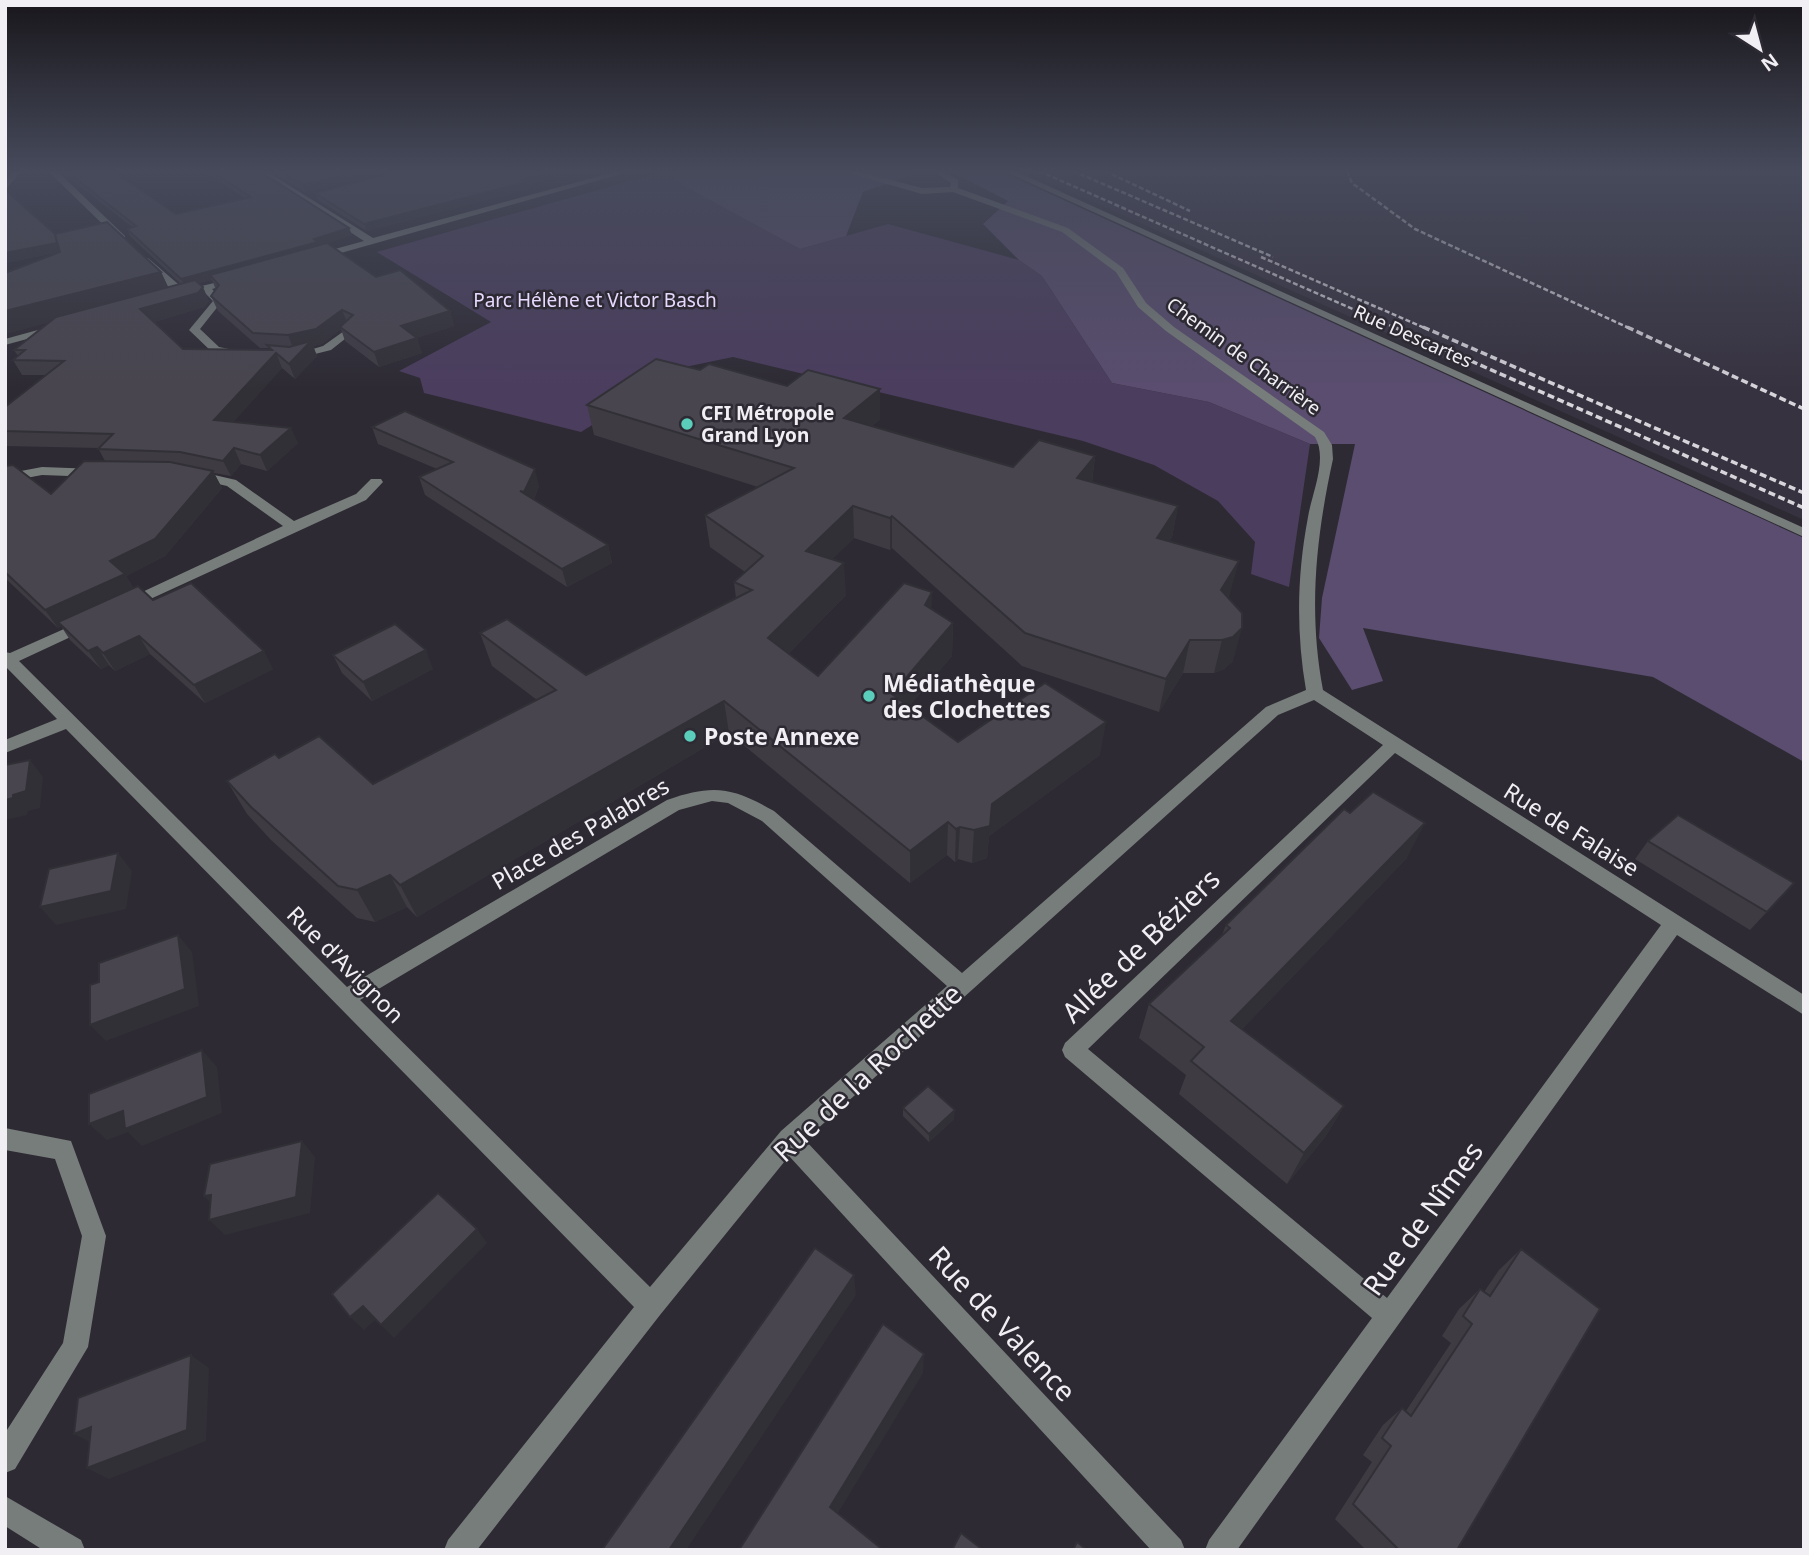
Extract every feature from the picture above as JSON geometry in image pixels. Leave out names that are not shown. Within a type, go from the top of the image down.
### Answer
[{"type":"street","points":[[129,244],[182,293]]},
{"type":"street","points":[[308,260],[367,244]]},
{"type":"street","name":"Chemin de Charrière","points":[[1084,244],[1120,270],[1142,305],[1170,329],[1320,435],[1326,445],[1327,459],[1306,561],[1308,664],[1315,693]]},
{"type":"street","name":"Rue Descartes","points":[[1168,244],[1804,533]]},
{"type":"street","points":[[169,297],[243,277]]},
{"type":"street","points":[[204,287],[218,300],[213,310],[198,319],[194,330],[216,350],[254,355]]},
{"type":"street","points":[[5,342],[61,327]]},
{"type":"street","points":[[281,355],[327,348],[351,329]]},
{"type":"street","points":[[5,478],[42,471],[109,473]]},
{"type":"street","points":[[176,475],[202,475],[232,484],[293,527]]},
{"type":"street","points":[[120,608],[361,497],[376,482]]},
{"type":"street","points":[[7,659],[95,620]]},
{"type":"street","name":"Rue d'Avignon","points":[[7,659],[650,1306]]},
{"type":"street","name":"Rue de Falaise","points":[[1315,693],[1804,1006]]},
{"type":"street","name":"Rue de la Rochette","points":[[458,1550],[650,1306],[789,1139],[1272,711],[1315,693]]},
{"type":"street","points":[[5,747],[69,721]]},
{"type":"street","name":"Allée de Béziers","points":[[1388,1315],[1073,1050],[1394,744]]},
{"type":"street","name":"Place des Palabres","points":[[346,998],[673,805],[707,792],[737,797],[768,816],[961,985]]},
{"type":"street","name":"Rue de Nîmes","points":[[1219,1550],[1674,923]]},
{"type":"street","points":[[5,1139],[63,1149],[94,1236],[75,1348],[5,1460]]},
{"type":"street","name":"Rue de Valence","points":[[789,1139],[1171,1550]]},
{"type":"street","points":[[5,1510],[71,1550]]},
{"type":"shaded area","points":[[790,244],[819,244],[800,249]]},
{"type":"shaded area","points":[[1003,244],[1159,244],[1804,538],[1804,762],[1653,677],[1363,628],[1383,681],[1352,690],[1319,638],[1322,598],[1355,444],[1310,444],[1209,402],[1112,383],[1042,276],[1019,260]]},
{"type":"shaded area","points":[[1186,244],[1804,244],[1804,520]]},
{"type":"green space","name":"Parc Hélène et Victor Basch","points":[[407,244],[790,244],[800,249],[819,244],[959,244],[1019,260],[1042,276],[1112,383],[1209,402],[1310,444],[1289,587],[1251,574],[1255,542],[1218,501],[1154,465],[1083,441],[733,357],[685,367],[581,432],[424,393],[420,378],[399,371],[491,322],[377,252]]},
{"type":"building","points":[[5,244],[54,244],[5,253]]},
{"type":"building","points":[[58,244],[130,244],[161,272],[5,311],[5,273],[60,252]]},
{"type":"building","points":[[143,244],[312,244],[181,279]]},
{"type":"building","points":[[328,244],[376,277],[400,270],[450,311],[401,326],[417,338],[374,352],[340,327],[353,315],[342,310],[316,329],[288,335],[253,333],[211,296],[219,285],[210,275]]},
{"type":"building","points":[[195,280],[203,287],[198,293],[140,309],[183,349],[272,350],[267,345],[289,347],[311,341],[289,364],[276,353],[214,420],[291,428],[260,455],[234,448],[223,461],[180,452],[98,449],[113,434],[5,431],[5,407],[64,361],[13,360],[25,350],[14,350],[56,317]]},
{"type":"building","points":[[656,359],[700,370],[709,364],[787,386],[808,370],[880,389],[844,418],[1013,467],[1039,440],[1095,456],[1077,478],[1178,506],[1157,538],[1239,561],[1221,590],[1242,613],[1242,628],[1233,637],[1222,640],[1190,640],[1166,679],[1025,633],[892,516],[890,518],[853,506],[806,551],[844,563],[768,638],[818,676],[904,583],[932,592],[925,605],[953,623],[892,694],[958,742],[1045,683],[1106,722],[992,804],[990,826],[974,830],[960,827],[956,829],[948,822],[910,851],[724,701],[400,885],[390,875],[357,890],[338,886],[251,807],[227,781],[275,754],[279,758],[319,736],[373,784],[556,690],[480,633],[507,619],[586,675],[752,590],[734,582],[763,556],[705,515],[794,468],[587,405]]},
{"type":"building","points":[[405,411],[535,469],[524,492],[520,491],[608,545],[562,569],[419,477],[453,462],[372,427]]},
{"type":"building","points":[[84,461],[170,462],[213,471],[155,539],[110,561],[125,574],[45,610],[5,572],[5,466],[13,465],[51,494]]},
{"type":"building","points":[[191,583],[264,651],[194,685],[139,636],[103,653],[97,647],[88,651],[58,622],[138,586],[153,600]]},
{"type":"building","points":[[395,624],[426,650],[363,682],[333,655]]},
{"type":"building","points":[[30,760],[26,791],[5,800],[5,765]]},
{"type":"building","points":[[1373,792],[1425,823],[1231,1021],[1344,1106],[1304,1153],[1191,1061],[1204,1047],[1149,1004],[1230,928],[1226,925],[1344,809],[1350,813]]},
{"type":"building","points":[[1678,815],[1794,883],[1767,912],[1648,841]]},
{"type":"building","points":[[118,853],[111,891],[40,907],[49,869]]},
{"type":"building","points":[[178,935],[185,989],[90,1025],[90,985],[99,982],[99,963]]},
{"type":"building","points":[[202,1050],[207,1097],[125,1129],[123,1111],[89,1124],[89,1094]]},
{"type":"building","points":[[928,1086],[955,1110],[929,1134],[903,1108]]},
{"type":"building","points":[[302,1141],[296,1197],[209,1220],[211,1195],[204,1196],[210,1164]]},
{"type":"building","points":[[438,1193],[477,1229],[381,1325],[363,1306],[350,1317],[332,1294]]},
{"type":"building","points":[[815,1248],[854,1275],[669,1550],[602,1550]]},
{"type":"building","points":[[1521,1249],[1600,1309],[1457,1550],[1399,1550],[1353,1504],[1391,1446],[1382,1438],[1402,1408],[1411,1416],[1472,1324],[1463,1316],[1480,1289],[1490,1296]]},
{"type":"building","points":[[883,1324],[924,1354],[830,1507],[883,1550],[739,1550]]},
{"type":"building","points":[[191,1355],[187,1430],[87,1468],[91,1427],[74,1434],[78,1398]]},
{"type":"building","points":[[961,1533],[983,1550],[952,1550]]},
{"type":"building","points":[[1077,1542],[1087,1550],[1073,1550]]},
{"type":"railway","points":[[1204,244],[1398,329]]},
{"type":"railway","points":[[1242,244],[1273,257]]},
{"type":"railway","points":[[1446,244],[1631,329]]},
{"type":"railway","points":[[1261,257],[1427,329]]},
{"type":"railway","points":[[1394,327],[1804,508]]},
{"type":"railway","points":[[1423,327],[1804,493]]},
{"type":"railway","points":[[1627,327],[1804,409]]},
{"type":"place","name":"CFI Métropole Grand Lyon","points":[[687,424]]},
{"type":"place","name":"Médiathèque des Clochettes","points":[[869,696]]},
{"type":"place","name":"Poste Annexe","points":[[690,736]]}]
